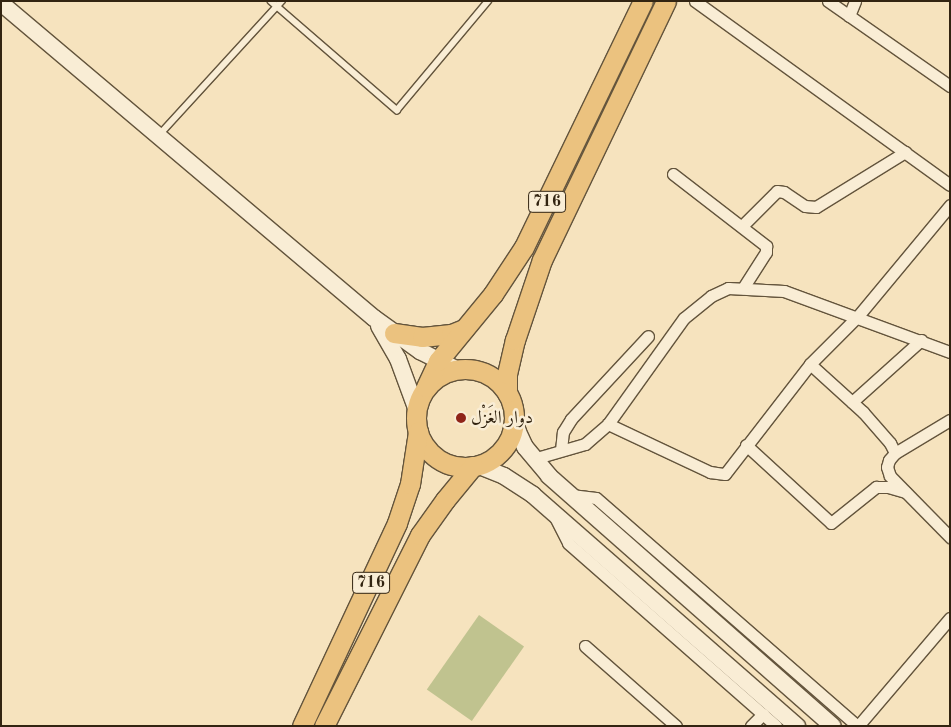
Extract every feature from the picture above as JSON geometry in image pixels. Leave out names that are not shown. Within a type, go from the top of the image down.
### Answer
[{"type":"main road","name":"716","points":[[302,726],[398,523],[410,484],[418,432],[416,408],[438,360],[493,294],[528,240],[643,1]]},
{"type":"main road","name":"716","points":[[324,726],[420,535],[445,500],[475,466],[495,457],[510,439],[514,416],[507,393],[507,374],[514,340],[542,260],[666,1]]},
{"type":"main road","points":[[1,3],[374,318],[438,360],[456,369]]},
{"type":"main road","points":[[374,318],[398,359],[416,408]]},
{"type":"main road","points":[[394,332],[408,336],[436,336],[464,329]]},
{"type":"main road","name":"716","points":[[456,369],[480,371],[490,376],[507,393]]},
{"type":"main road","points":[[426,387],[435,379],[456,369]]},
{"type":"main road","points":[[514,416],[518,432],[533,459],[569,495],[832,726]]},
{"type":"main road","name":"716","points":[[418,432],[422,443],[439,460],[450,465],[475,466]]},
{"type":"main road","points":[[475,466],[518,485],[553,513],[797,726]]},
{"type":"street","points":[[695,1],[950,185]]},
{"type":"street","points":[[828,1],[950,86]]},
{"type":"street","points":[[850,16],[854,1]]},
{"type":"street","points":[[742,226],[777,190],[784,192],[805,206],[816,207],[905,152]]},
{"type":"street","points":[[673,174],[742,226],[763,243],[767,249],[743,288]]},
{"type":"street","points":[[608,424],[718,475],[725,474],[810,364],[858,316],[950,206]]},
{"type":"street","points":[[533,459],[585,444],[608,424],[684,318],[695,307],[728,288],[784,291],[858,316],[950,352]]},
{"type":"street","points":[[561,450],[563,432],[571,420],[648,336]]},
{"type":"street","points":[[852,402],[921,340]]},
{"type":"street","points":[[810,364],[852,402],[882,433],[895,453]]},
{"type":"street","points":[[948,531],[890,476],[888,467],[889,460],[895,453],[950,420]]},
{"type":"street","points":[[746,445],[831,523],[876,487],[888,487],[906,492]]},
{"type":"street","points":[[569,495],[596,498],[857,726],[950,618]]},
{"type":"street","points":[[553,513],[568,543],[776,726]]},
{"type":"street","points":[[585,646],[676,726]]},
{"type":"street","points":[[751,726],[763,714]]},
{"type":"lane","points":[[272,1],[280,4],[397,110],[488,1]]},
{"type":"lane","points":[[158,136],[280,4]]},
{"type":"green space","points":[[479,615],[524,647],[472,721],[427,690]]},
{"type":"place","name":"دوار الغَزْل","points":[[461,418]]}]
